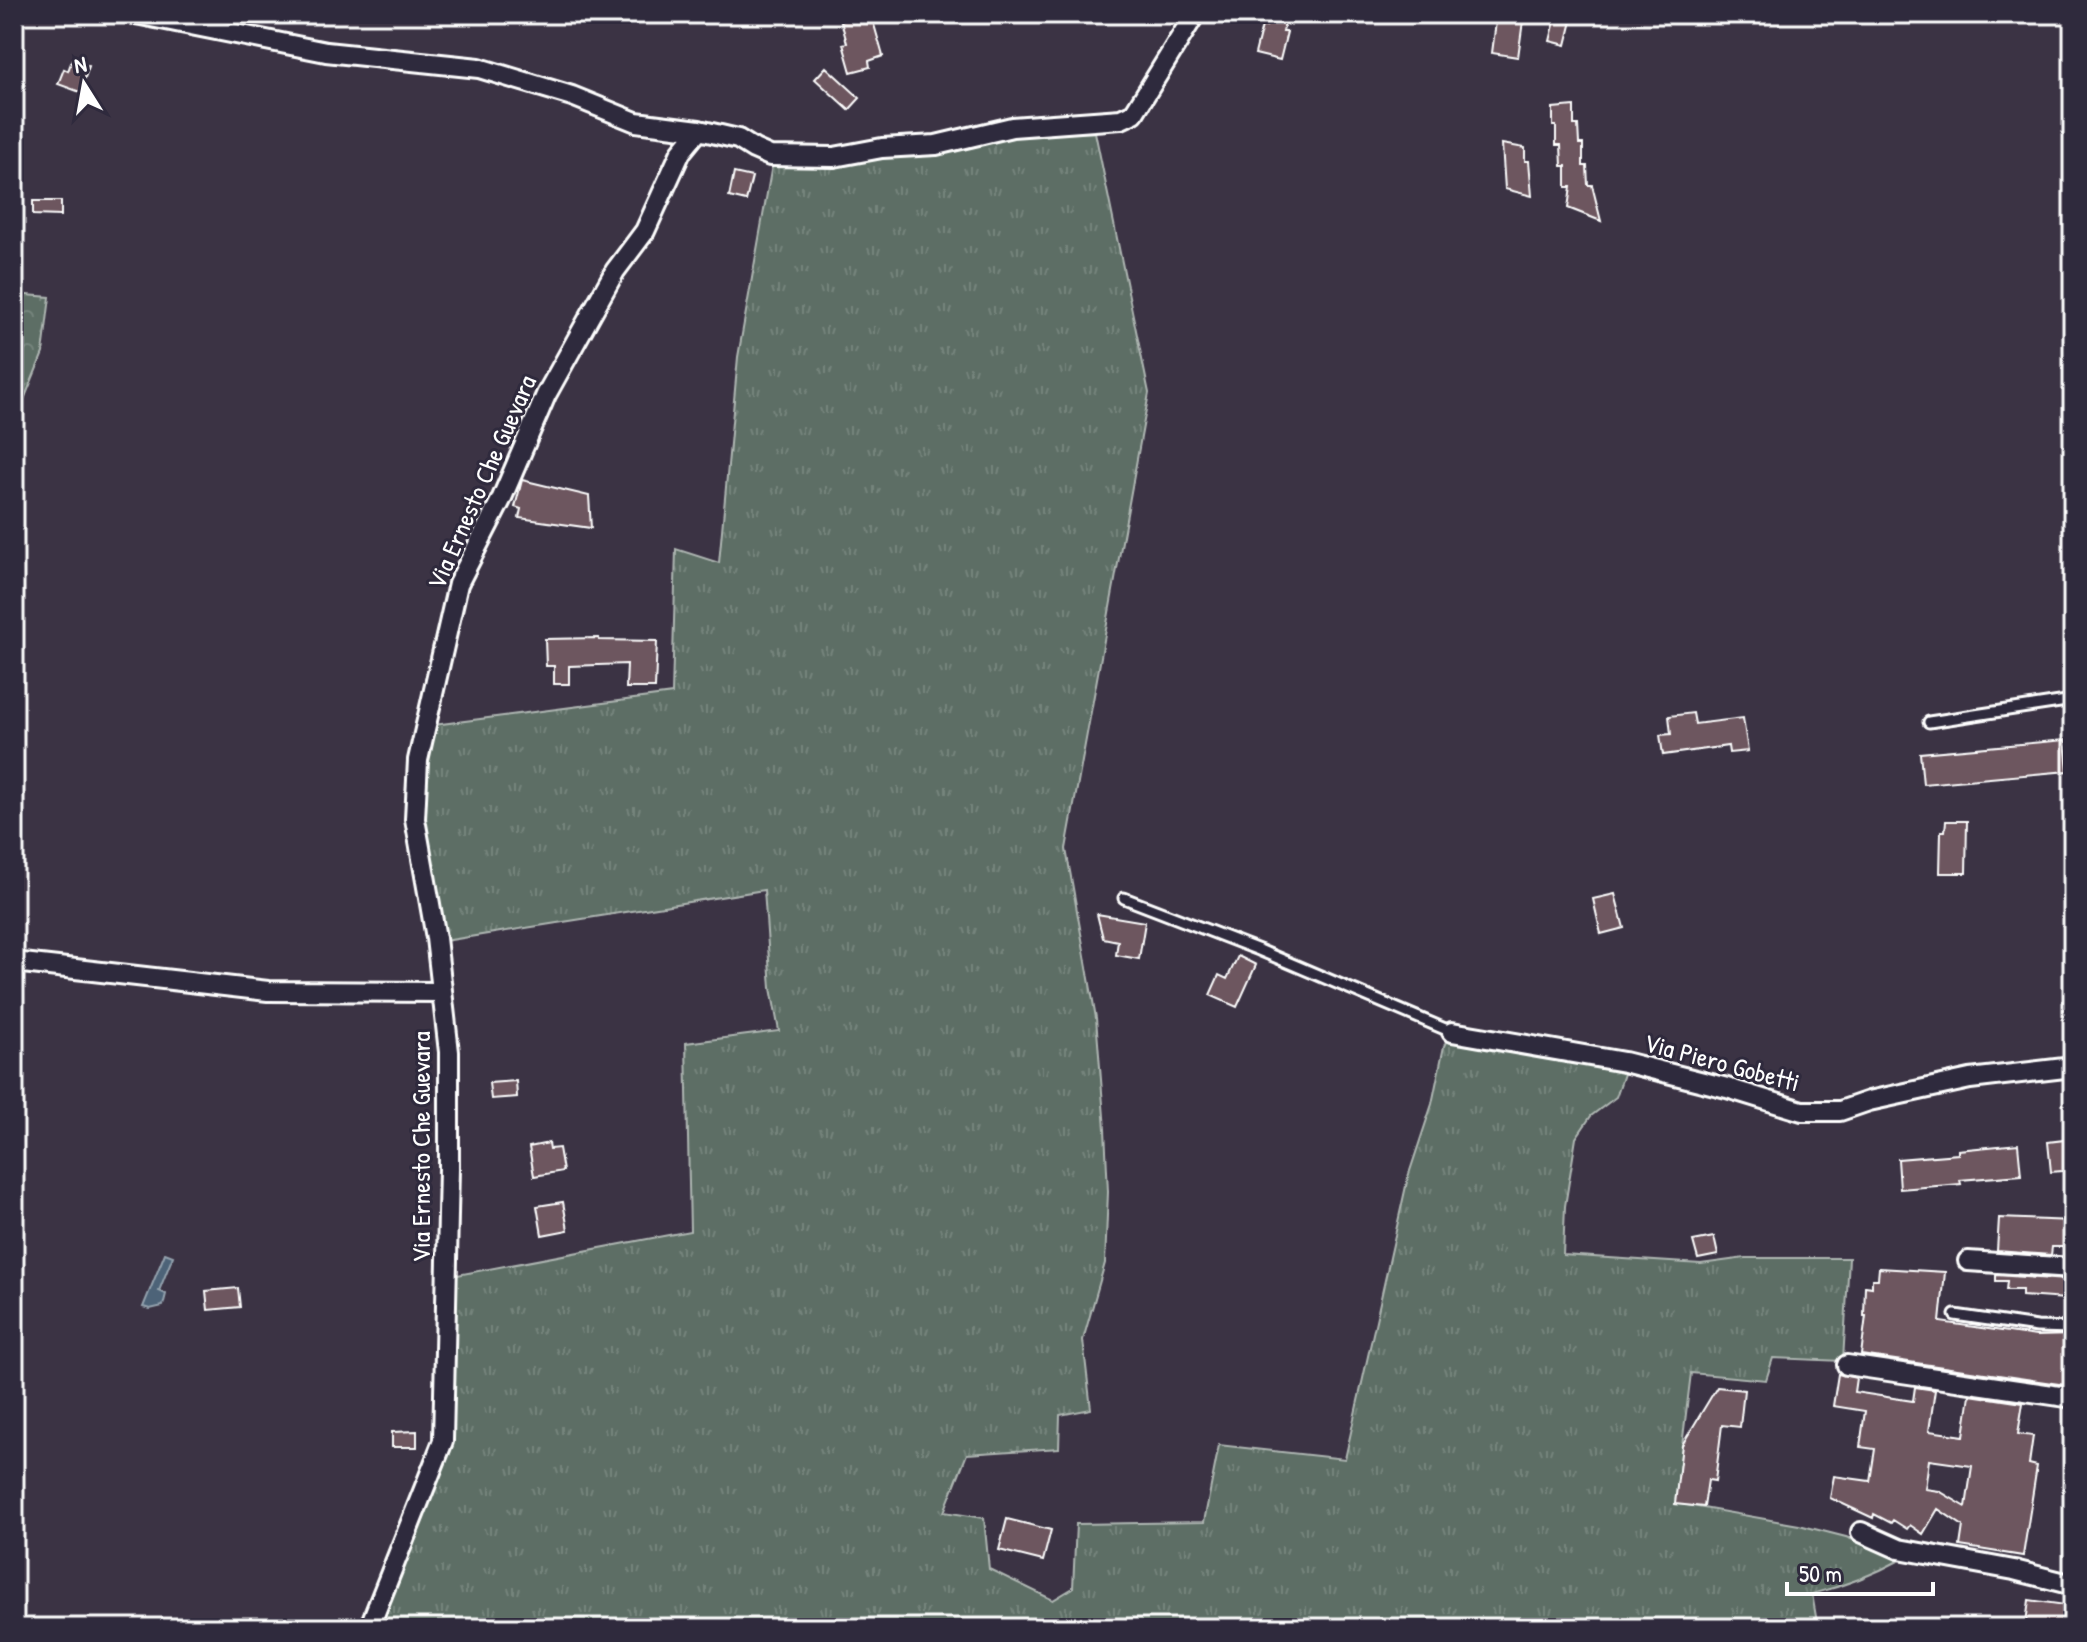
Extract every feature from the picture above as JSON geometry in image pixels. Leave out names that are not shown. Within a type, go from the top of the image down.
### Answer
[{"type":"street","points":[[136,14],[326,52],[479,68],[572,96],[636,122],[699,130],[738,139],[770,156],[834,157],[882,148],[936,145],[1012,127],[1121,119],[1134,113],[1195,14]]},
{"type":"street","name":"Via Ernesto Che Guevara","points":[[369,1628],[443,1441],[449,1052],[436,938],[415,819],[418,760],[458,584],[501,500],[546,395],[615,271],[645,231],[681,152],[699,130]]},
{"type":"street","points":[[14,962],[268,991],[442,992]]},
{"type":"street","name":"Via Piero Gobetti","points":[[1452,1032],[1624,1062],[1802,1111],[1840,1111],[1869,1101],[1970,1079],[2073,1067]]},
{"type":"street","points":[[1968,1261],[2073,1268]]},
{"type":"street","points":[[1847,1365],[2073,1398]]},
{"type":"street","points":[[1861,1532],[1899,1549],[2014,1570],[2073,1585]]},
{"type":"lane","points":[[1929,722],[2073,700]]},
{"type":"lane","points":[[1124,898],[1259,950],[1452,1032]]},
{"type":"lane","points":[[1955,1315],[2037,1327],[2073,1328]]},
{"type":"green space","points":[[1095,132],[1149,393],[1066,849],[1096,1018],[1108,1192],[1105,1263],[1083,1340],[1091,1409],[1060,1415],[1059,1448],[967,1454],[944,1512],[984,1518],[989,1569],[1053,1600],[1073,1588],[1076,1524],[1204,1522],[1219,1445],[1345,1459],[1408,1177],[1432,1104],[1448,1037],[1626,1068],[1616,1097],[1591,1116],[1576,1138],[1565,1206],[1563,1255],[1701,1264],[1745,1258],[1849,1258],[1843,1361],[1773,1358],[1766,1380],[1691,1373],[1675,1503],[1799,1525],[1846,1537],[1902,1559],[1858,1580],[1812,1594],[1818,1628],[376,1628],[447,1449],[452,1276],[690,1231],[686,1043],[779,1031],[771,988],[764,890],[444,941],[422,818],[424,761],[434,725],[672,694],[676,549],[719,563],[738,357],[772,165],[830,167],[1017,134]]},
{"type":"green space","points":[[14,294],[50,297],[43,353],[14,424]]},
{"type":"water","points":[[165,1253],[173,1256],[159,1291],[166,1294],[163,1306],[143,1307]]},
{"type":"building","points":[[871,14],[883,56],[869,61],[870,67],[851,72],[843,44],[847,43],[841,21]]},
{"type":"building","points":[[1269,14],[1287,14],[1283,32],[1287,32],[1280,60],[1255,54],[1262,26],[1266,27]]},
{"type":"building","points":[[1497,14],[1519,14],[1518,21],[1523,21],[1518,57],[1492,53]]},
{"type":"building","points":[[1556,17],[1572,21],[1566,45],[1550,41]]},
{"type":"building","points":[[72,60],[89,66],[80,92],[58,84]]},
{"type":"building","points":[[826,67],[860,98],[849,110],[815,79]]},
{"type":"building","points":[[1574,106],[1574,125],[1578,125],[1579,144],[1583,144],[1583,166],[1587,166],[1588,185],[1592,185],[1601,221],[1568,208],[1571,187],[1566,187],[1566,166],[1562,166],[1561,145],[1556,145],[1553,108]]},
{"type":"building","points":[[1502,144],[1525,148],[1532,196],[1505,189]]},
{"type":"building","points":[[734,173],[752,177],[746,201],[729,197]]},
{"type":"building","points":[[33,201],[61,201],[61,216],[33,215]]},
{"type":"building","points":[[522,480],[589,496],[591,528],[519,518],[521,509],[515,507]]},
{"type":"building","points":[[545,639],[657,641],[655,688],[626,688],[627,664],[569,666],[569,684],[554,684],[554,666],[546,666]]},
{"type":"building","points":[[1693,713],[1695,724],[1743,718],[1748,751],[1729,753],[1728,746],[1663,755],[1660,735],[1671,734],[1669,716]]},
{"type":"building","points":[[2065,740],[2068,771],[1923,784],[1920,753]]},
{"type":"building","points":[[1946,821],[1967,821],[1966,873],[1940,873],[1941,831],[1945,831]]},
{"type":"building","points":[[1615,894],[1624,928],[1601,934],[1593,899]]},
{"type":"building","points":[[1097,914],[1145,922],[1139,959],[1116,955],[1118,941],[1103,938]]},
{"type":"building","points":[[1238,956],[1256,965],[1237,1007],[1210,995],[1219,975],[1227,979]]},
{"type":"building","points":[[516,1081],[517,1097],[491,1099],[489,1083]]},
{"type":"building","points":[[2073,1139],[2073,1170],[2051,1172],[2048,1142]]},
{"type":"building","points":[[549,1143],[550,1149],[559,1148],[563,1171],[534,1176],[529,1147]]},
{"type":"building","points":[[2018,1144],[2021,1175],[1900,1189],[1898,1159],[1958,1154],[1958,1150]]},
{"type":"building","points":[[563,1202],[568,1230],[542,1235],[537,1206]]},
{"type":"building","points":[[1999,1218],[2073,1221],[2073,1247],[2052,1247],[2051,1255],[1997,1251]]},
{"type":"building","points":[[1714,1237],[1718,1255],[1698,1259],[1693,1241]]},
{"type":"building","points":[[1879,1268],[1945,1272],[1940,1322],[2036,1336],[2073,1335],[2073,1386],[1861,1355],[1866,1316],[1865,1286],[1872,1287],[1872,1279],[1878,1279]]},
{"type":"building","points":[[1996,1275],[2067,1280],[2066,1299],[2022,1296],[2022,1290],[2006,1290],[2007,1281],[1996,1281]]},
{"type":"building","points":[[238,1288],[240,1307],[208,1310],[206,1291]]},
{"type":"building","points":[[1838,1374],[1856,1378],[1854,1392],[1913,1401],[1915,1387],[1935,1390],[1929,1431],[1964,1436],[1970,1395],[2023,1403],[2018,1434],[2033,1436],[2029,1464],[2037,1466],[2023,1556],[1960,1546],[1963,1526],[1938,1509],[1923,1534],[1910,1525],[1907,1529],[1893,1520],[1891,1523],[1874,1514],[1873,1518],[1830,1498],[1834,1476],[1870,1481],[1875,1449],[1860,1447],[1865,1411],[1833,1406]],"holes":[[[1929,1460],[1972,1466],[1966,1507],[1939,1491],[1925,1489]]]},
{"type":"building","points":[[1717,1387],[1744,1390],[1740,1427],[1722,1425],[1715,1481],[1708,1480],[1704,1507],[1675,1504],[1682,1445]]},
{"type":"building","points":[[417,1431],[417,1447],[392,1447],[392,1432]]},
{"type":"building","points":[[1007,1519],[1051,1530],[1043,1561],[999,1550]]},
{"type":"building","points":[[2029,1600],[2073,1606],[2073,1628],[2030,1628],[2031,1624],[2026,1623]]}]
